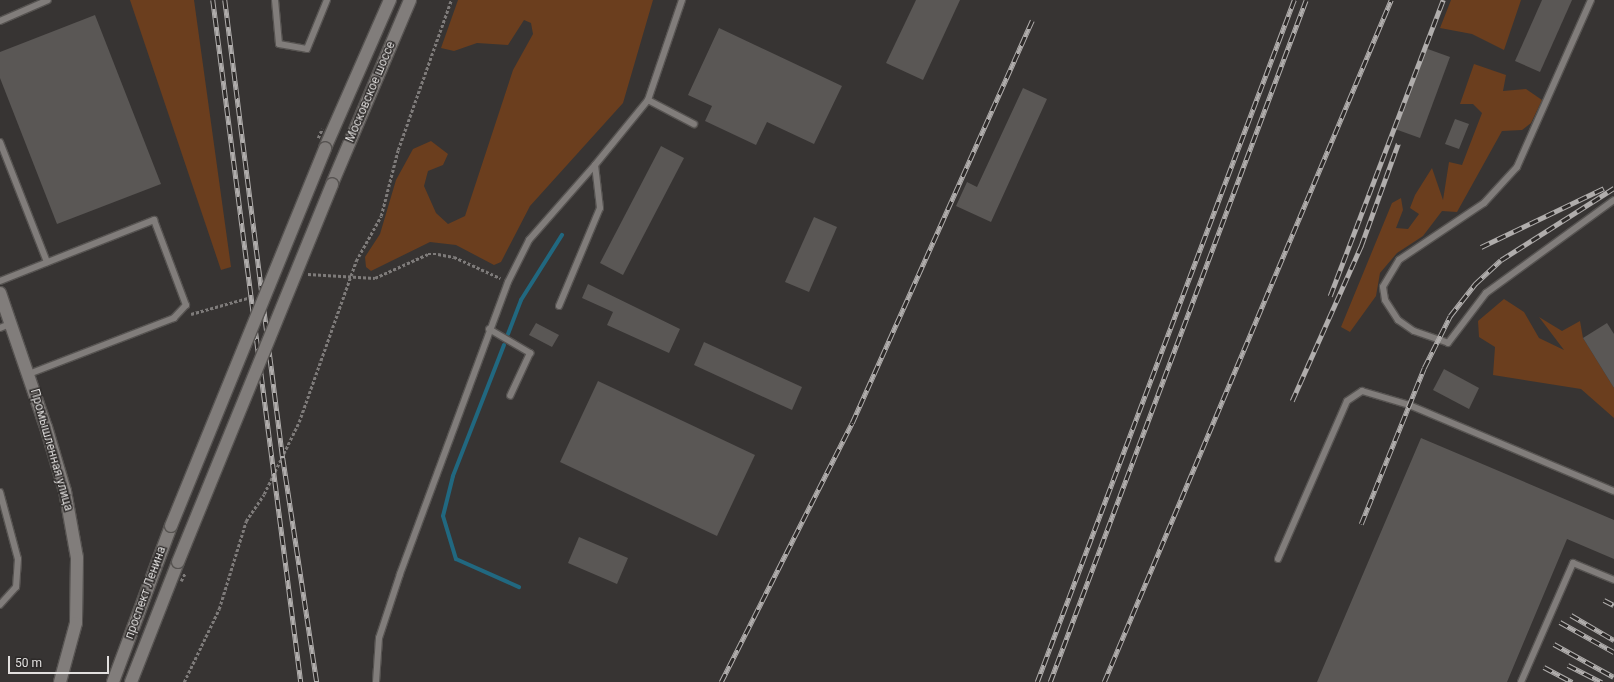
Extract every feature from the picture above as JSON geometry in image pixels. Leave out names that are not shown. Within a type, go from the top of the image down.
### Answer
[{"type":"main road","name":"Московское шоссе","points":[[171,526],[325,148],[390,0]]},
{"type":"main road","name":"Московское шоссе","points":[[178,562],[332,184],[410,0]]},
{"type":"main road","name":"Промышленная улица","points":[[0,293],[29,374],[65,491],[77,558],[76,623],[60,682]]},
{"type":"main road","name":"проспект Ленина","points":[[113,682],[171,526]]},
{"type":"main road","name":"проспект Ленина","points":[[131,682],[178,562]]},
{"type":"lane","points":[[0,21],[48,0]]},
{"type":"lane","points":[[275,0],[279,44],[306,49],[327,0]]},
{"type":"lane","points":[[376,682],[379,638],[428,490],[508,282],[529,240],[595,165],[648,100],[682,0]]},
{"type":"lane","points":[[1591,0],[1517,167],[1484,203],[1399,260],[1383,287],[1385,300],[1398,320],[1414,331],[1448,343],[1486,293],[1614,200]]},
{"type":"lane","points":[[648,100],[694,124]]},
{"type":"lane","points":[[0,142],[47,262]]},
{"type":"lane","points":[[559,306],[600,208],[595,165]]},
{"type":"lane","points":[[0,281],[154,220],[186,305],[174,318],[29,374]]},
{"type":"lane","points":[[0,328],[12,323]]},
{"type":"lane","points":[[490,329],[530,353],[510,396]]},
{"type":"lane","points":[[1278,559],[1347,401],[1362,391],[1403,403],[1614,491]]},
{"type":"lane","points":[[0,492],[18,559],[16,587],[0,605]]},
{"type":"lane","points":[[1521,682],[1573,563],[1614,580]]},
{"type":"path","points":[[184,682],[219,609],[246,520],[264,494],[299,422],[350,275],[381,216],[398,150],[450,0]]},
{"type":"path","points":[[350,275],[375,278],[428,254],[438,254],[454,257],[508,282]]},
{"type":"shaded area","points":[[130,0],[194,0],[231,267],[221,270]]},
{"type":"shaded area","points":[[458,0],[653,0],[623,103],[530,206],[501,262],[494,265],[456,245],[430,242],[371,271],[366,267],[365,257],[380,234],[396,180],[413,149],[431,141],[448,154],[443,165],[428,171],[424,186],[436,213],[448,224],[465,216],[513,70],[533,34],[531,23],[524,20],[508,45],[477,43],[454,51],[441,48]]},
{"type":"shaded area","points":[[1451,0],[1521,0],[1504,50],[1472,34],[1440,28]]},
{"type":"shaded area","points":[[1474,64],[1506,75],[1503,91],[1526,89],[1542,100],[1531,123],[1522,130],[1502,131],[1457,212],[1442,211],[1423,236],[1397,253],[1380,273],[1376,296],[1350,332],[1341,327],[1392,203],[1401,198],[1403,210],[1396,228],[1408,229],[1419,214],[1410,208],[1415,195],[1432,168],[1443,200],[1449,162],[1462,165],[1482,113],[1473,104],[1460,104]]},
{"type":"shaded area","points":[[1504,299],[1524,312],[1539,338],[1564,350],[1539,317],[1562,331],[1580,321],[1583,338],[1614,388],[1614,418],[1581,389],[1493,375],[1495,347],[1479,337],[1478,321]]},
{"type":"building","points":[[916,0],[960,0],[923,80],[886,63]]},
{"type":"building","points":[[1542,0],[1572,0],[1540,72],[1515,61]]},
{"type":"building","points":[[95,15],[161,184],[57,224],[0,78],[0,52]]},
{"type":"building","points":[[719,28],[842,86],[814,144],[767,122],[756,145],[705,121],[712,106],[688,95]]},
{"type":"building","points":[[1425,48],[1450,57],[1420,138],[1395,129]]},
{"type":"building","points":[[1023,88],[1047,99],[991,222],[956,206],[967,182],[977,187]]},
{"type":"building","points":[[1455,119],[1469,124],[1459,149],[1445,144]]},
{"type":"building","points":[[661,146],[684,158],[623,275],[600,263]]},
{"type":"building","points":[[814,217],[837,227],[809,292],[785,282]]},
{"type":"building","points":[[588,284],[680,329],[669,353],[607,325],[613,312],[582,298]]},
{"type":"building","points":[[536,323],[559,335],[552,347],[529,335]]},
{"type":"building","points":[[1607,323],[1614,334],[1614,388],[1583,338]]},
{"type":"building","points":[[704,342],[802,387],[792,410],[694,365]]},
{"type":"building","points":[[1444,369],[1479,388],[1469,409],[1433,390]]},
{"type":"building","points":[[598,381],[755,455],[717,536],[560,462]]},
{"type":"building","points":[[1421,438],[1614,520],[1614,559],[1567,539],[1507,682],[1317,682]]},
{"type":"building","points":[[579,537],[628,558],[617,584],[568,563]]},
{"type":"waterway","points":[[508,334],[521,300],[562,235]]},
{"type":"waterway","points":[[504,345],[453,476],[443,516],[456,559],[519,587]]},
{"type":"railway","points":[[213,0],[301,682]]},
{"type":"railway","points":[[225,0],[283,458],[317,682]]},
{"type":"railway","points":[[1037,682],[1294,0]]},
{"type":"railway","points":[[1050,682],[1306,0]]},
{"type":"railway","points":[[1104,682],[1391,0]]},
{"type":"railway","points":[[1330,296],[1443,0]]},
{"type":"railway","points":[[721,682],[852,423],[1032,20]]},
{"type":"railway","points":[[1292,401],[1361,246],[1398,144]]},
{"type":"railway","points":[[1481,247],[1604,188]]},
{"type":"railway","points":[[1361,524],[1424,368],[1450,316],[1475,284],[1501,260],[1614,188]]},
{"type":"railway","points":[[1604,600],[1614,605]]},
{"type":"railway","points":[[1571,615],[1614,640]]},
{"type":"railway","points":[[1560,622],[1614,652]]},
{"type":"railway","points":[[1554,644],[1614,677]]},
{"type":"railway","points":[[1568,665],[1602,682]]},
{"type":"railway","points":[[1544,667],[1572,682]]}]
